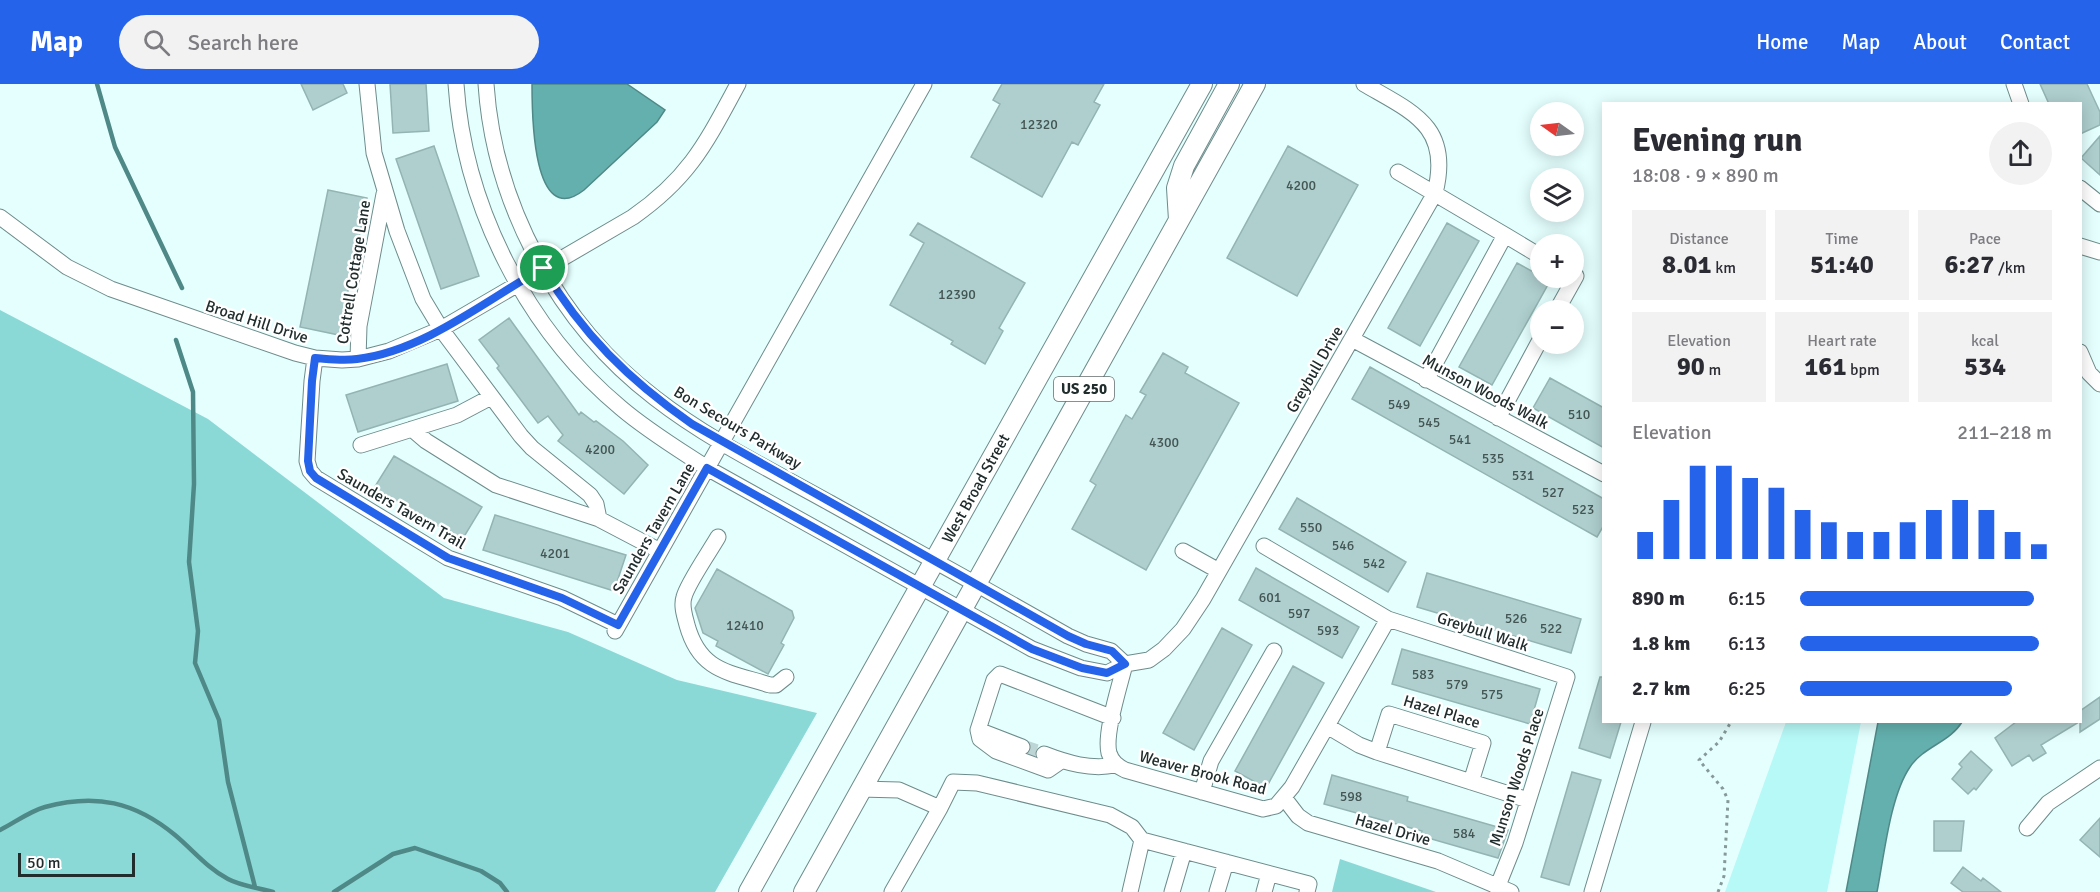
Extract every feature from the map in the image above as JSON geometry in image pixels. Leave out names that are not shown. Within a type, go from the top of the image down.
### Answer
[{"type":"main road","name":"West Broad Street","points":[[749,892],[1202,84]]},
{"type":"main road","points":[[1179,220],[1177,188],[1184,166],[1229,84]]},
{"type":"main road","name":"US 250","points":[[804,892],[1255,84]]},
{"type":"street","points":[[367,84],[374,153],[397,231],[423,299],[441,329],[491,397],[532,448],[590,495],[596,504],[599,519]]},
{"type":"street","points":[[456,84],[460,120],[472,176],[486,215],[517,283],[560,346],[598,387],[645,427],[707,468],[920,586]]},
{"type":"street","name":"Bon Secours Parkway","points":[[486,84],[491,124],[504,181],[513,206],[543,268],[566,304],[612,360],[654,398],[722,442],[975,584]]},
{"type":"street","name":"Broad Hill Drive","points":[[0,217],[67,267],[111,289],[164,309],[315,358],[358,359],[389,351],[441,329],[633,217],[658,200],[677,182],[703,148],[738,84]]},
{"type":"street","name":"Saunders Tavern Lane","points":[[617,628],[924,84]]},
{"type":"street","name":"Greybull Drive","points":[[920,586],[1057,661],[1107,673],[1125,664],[1149,660],[1164,649],[1183,629],[1219,571],[1435,193],[1440,177],[1439,162],[1428,126],[1419,116],[1364,84]]},
{"type":"street","points":[[2014,84],[2020,102]]},
{"type":"street","points":[[1398,172],[1530,250]]},
{"type":"street","name":"Cottrell Cottage Lane","points":[[358,359],[359,326],[384,190]]},
{"type":"street","points":[[2082,190],[2100,204]]},
{"type":"street","points":[[1426,380],[1505,235]]},
{"type":"street","points":[[2082,246],[2099,249]]},
{"type":"street","name":"Munson Woods Walk","points":[[1352,339],[1602,473]]},
{"type":"street","points":[[1498,418],[1532,354]]},
{"type":"street","points":[[2082,357],[2089,373],[2100,384]]},
{"type":"street","name":"Saunders Tavern Trail","points":[[315,358],[308,461],[310,471],[316,478],[448,558],[562,598],[617,628]]},
{"type":"street","points":[[361,445],[457,415],[491,397]]},
{"type":"street","points":[[412,429],[426,441],[496,485],[599,519],[660,551]]},
{"type":"street","points":[[718,537],[684,597],[685,615],[694,644],[700,656],[716,667],[770,685],[776,685],[786,677]]},
{"type":"street","name":"Greybull Walk","points":[[1264,546],[1388,619],[1567,677]]},
{"type":"street","points":[[1183,551],[1219,571]]},
{"type":"street","points":[[975,584],[1068,636],[1112,651],[1125,664]]},
{"type":"street","name":"Weaver Brook Road","points":[[1125,664],[1108,739],[1109,754],[1115,765],[1125,770],[1263,809],[1276,806],[1285,799],[1388,619]]},
{"type":"street","points":[[1202,792],[1211,761],[1274,651]]},
{"type":"street","points":[[1061,761],[1048,770],[1008,756],[984,744],[980,739],[978,730],[994,680],[1000,674],[1113,718]]},
{"type":"street","name":"Munson Woods Place","points":[[1504,890],[1515,843],[1567,677]]},
{"type":"street","name":"Hazel Place","points":[[1377,752],[1389,714],[1483,743],[1471,782]]},
{"type":"street","points":[[1592,892],[1643,723]]},
{"type":"street","points":[[1327,726],[1359,745],[1377,752],[1528,800]]},
{"type":"street","points":[[978,730],[1022,747]]},
{"type":"street","points":[[1044,754],[1061,761],[1100,768],[1115,765]]},
{"type":"street","points":[[2027,828],[2048,803],[2100,768]]},
{"type":"street","points":[[893,892],[953,782],[977,783],[1110,815],[1132,827],[1142,840],[1309,884],[1307,892]]},
{"type":"street","points":[[860,789],[898,790],[940,808]]},
{"type":"street","name":"Hazel Drive","points":[[1285,799],[1298,816],[1308,823],[1438,861],[1504,890]]},
{"type":"street","points":[[1130,892],[1142,840]]},
{"type":"street","points":[[1172,892],[1184,851]]},
{"type":"street","points":[[1217,892],[1226,862]]},
{"type":"street","points":[[1264,892],[1269,874]]},
{"type":"path","points":[[1718,892],[1724,876],[1728,800],[1723,789],[1699,760],[1719,742],[1730,723]]},
{"type":"shaded area","points":[[532,84],[627,84],[665,110],[657,122],[584,190],[567,198],[554,195],[545,182],[538,163]]},
{"type":"shaded area","points":[[0,310],[208,419],[444,598],[568,632],[677,680],[817,713],[715,892],[0,892]]},
{"type":"shaded area","points":[[1786,723],[1861,723],[1827,892],[1725,892]]},
{"type":"shaded area","points":[[1878,723],[1961,723],[1951,735],[1915,760],[1903,779],[1889,827],[1877,892],[1846,892]]},
{"type":"shaded area","points":[[1340,859],[1436,892],[1332,892]]},
{"type":"building","points":[[301,84],[343,84],[347,93],[313,110]]},
{"type":"building","points":[[390,84],[426,84],[429,131],[393,133]]},
{"type":"building","points":[[1002,84],[1104,84],[1094,102],[1100,105],[1078,145],[1072,142],[1042,197],[971,157],[1000,104],[993,100]]},
{"type":"building","points":[[2040,84],[2087,84],[2100,112],[2100,125],[2082,133],[2082,102],[2048,102]]},
{"type":"building","points":[[2100,136],[2100,175],[2082,157]]},
{"type":"building","points":[[434,146],[479,276],[441,289],[396,159]]},
{"type":"building","points":[[1288,146],[1358,185],[1297,296],[1227,258]]},
{"type":"building","points":[[328,190],[367,198],[339,335],[300,327]]},
{"type":"building","points":[[918,223],[1025,283],[999,328],[1003,331],[985,364],[951,344],[953,341],[890,305],[924,243],[910,235]]},
{"type":"building","points":[[1447,223],[1479,241],[1420,346],[1388,328]]},
{"type":"building","points":[[1517,263],[1530,270],[1530,288],[1546,288],[1539,300],[1530,300],[1530,317],[1492,385],[1459,367]]},
{"type":"building","points":[[509,318],[579,415],[581,412],[594,422],[596,421],[623,441],[648,465],[624,494],[558,441],[563,435],[548,416],[538,423],[497,368],[499,366],[479,340]]},
{"type":"building","points":[[1163,353],[1188,367],[1185,373],[1239,403],[1146,570],[1072,529],[1096,485],[1090,481],[1126,415],[1132,419],[1146,395],[1140,392]]},
{"type":"building","points":[[447,364],[458,401],[358,432],[346,395]]},
{"type":"building","points":[[1370,367],[1602,498],[1602,528],[1597,537],[1352,399]]},
{"type":"building","points":[[1550,378],[1602,407],[1602,447],[1533,408]]},
{"type":"building","points":[[394,456],[482,507],[462,540],[374,488]]},
{"type":"building","points":[[1297,498],[1406,562],[1388,592],[1279,529]]},
{"type":"building","points":[[495,515],[626,555],[614,591],[483,550]]},
{"type":"building","points":[[1256,568],[1359,627],[1342,658],[1239,600]]},
{"type":"building","points":[[717,569],[792,611],[794,618],[781,643],[784,645],[768,674],[716,646],[718,641],[703,633],[695,608]]},
{"type":"building","points":[[1427,573],[1581,619],[1571,653],[1417,607]]},
{"type":"building","points":[[1222,628],[1252,645],[1194,750],[1163,733]]},
{"type":"building","points":[[1402,649],[1540,689],[1530,724],[1392,684]]},
{"type":"building","points":[[1293,666],[1324,683],[1266,788],[1235,771]]},
{"type":"building","points":[[1600,677],[1602,677],[1602,723],[1621,723],[1610,758],[1579,748]]},
{"type":"building","points":[[2100,697],[2100,719],[2080,732],[2080,723],[2082,723],[2082,710]]},
{"type":"building","points":[[2015,723],[2077,723],[2041,745],[2046,753],[2033,761],[2029,755],[2012,766],[1995,738]]},
{"type":"building","points":[[1971,751],[1992,770],[1976,790],[1974,788],[1968,794],[1952,779],[1962,767],[1959,764]]},
{"type":"building","points":[[1572,772],[1601,780],[1569,885],[1541,877]]},
{"type":"building","points":[[1332,775],[1408,797],[1407,801],[1508,830],[1498,858],[1421,836],[1422,831],[1324,804]]},
{"type":"building","points":[[2100,818],[2100,857],[2080,840]]},
{"type":"building","points":[[1934,821],[1964,821],[1961,851],[1934,851]]},
{"type":"building","points":[[1963,867],[1981,881],[1983,878],[2001,892],[1963,892],[1951,883]]},
{"type":"waterway","points":[[97,84],[115,147],[182,288]]},
{"type":"waterway","points":[[176,340],[193,392],[194,484],[189,562],[198,631],[195,663],[219,720],[228,782],[255,887]]},
{"type":"waterway","points":[[0,830],[45,807],[81,801],[114,803],[130,808],[160,824],[220,875],[244,885],[273,892]]},
{"type":"waterway","points":[[334,892],[393,854],[415,848],[481,871],[500,883],[507,892]]},
{"type":"tunnel","points":[[1022,747],[1044,754]]},
{"type":"route","points":[[543,268],[566,304],[604,352],[654,398],[692,424],[1068,636],[1112,651],[1125,664],[1107,673],[1057,661],[707,468],[618,625],[562,598],[448,558],[316,478],[310,471],[308,461],[315,358],[358,359],[415,341],[441,329],[543,268]]}]
